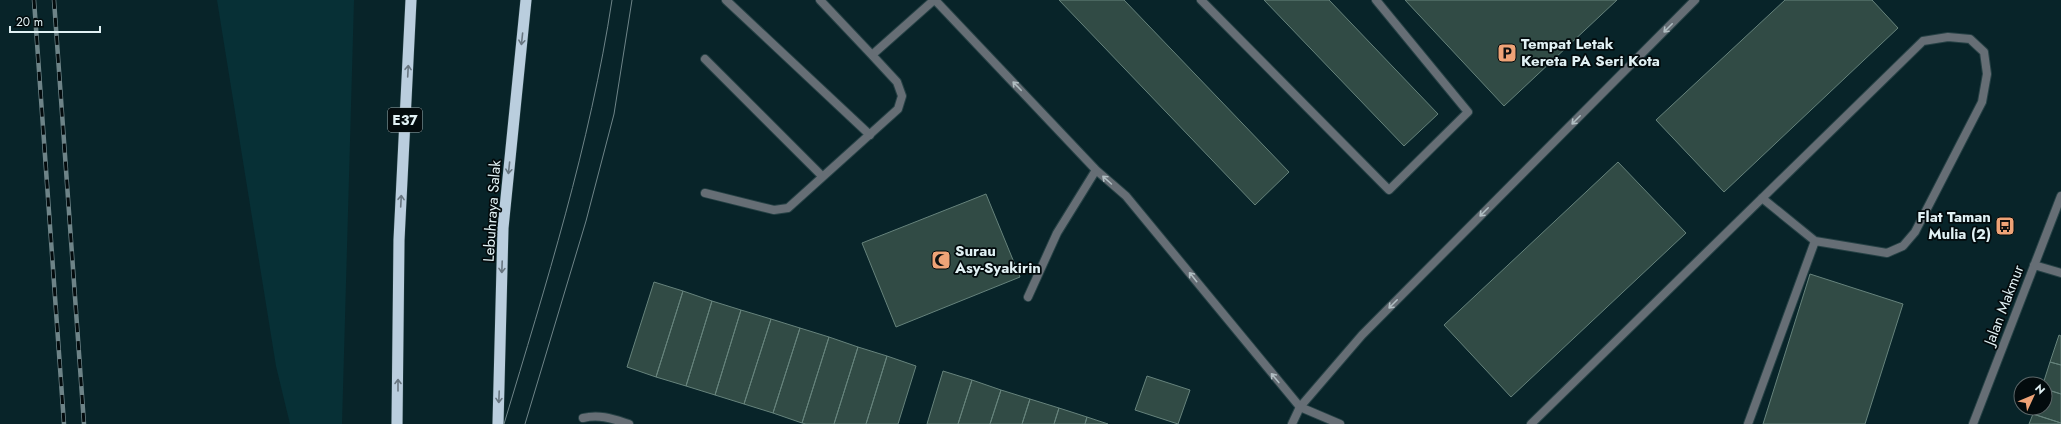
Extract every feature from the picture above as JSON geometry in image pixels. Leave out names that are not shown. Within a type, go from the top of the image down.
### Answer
[{"type":"highway","name":"E37","points":[[397,424],[399,240],[411,0]]},
{"type":"highway","name":"Lebuhraya Salak","points":[[498,424],[503,228],[526,0]]},
{"type":"street","points":[[726,0],[870,135]]},
{"type":"street","points":[[705,193],[774,210],[788,208],[898,109],[902,96],[897,82],[820,0]]},
{"type":"street","points":[[872,55],[934,0],[1096,170],[1126,196],[1300,408],[1340,424]]},
{"type":"street","points":[[1201,0],[1389,190],[1468,112],[1376,0]]},
{"type":"street","points":[[1292,424],[1300,408],[1362,335],[1695,0]]},
{"type":"street","points":[[1531,424],[1762,198],[1923,41],[1948,37],[1970,39],[1984,52],[1987,74],[1982,102],[1916,232],[1903,246],[1887,253],[1815,241],[1762,198]]},
{"type":"street","points":[[705,59],[822,176]]},
{"type":"street","points":[[1028,297],[1057,233],[1096,170]]},
{"type":"street","name":"Jalan Makmur","points":[[1973,424],[2061,196]]},
{"type":"street","points":[[1748,424],[1815,241]]},
{"type":"street","points":[[2034,265],[2061,273]]},
{"type":"street","points":[[583,421],[594,416],[602,416],[629,424]]},
{"type":"shaded area","points":[[217,0],[354,0],[342,424],[290,424],[276,366]]},
{"type":"building","points":[[1059,0],[1124,0],[1289,172],[1255,205]]},
{"type":"building","points":[[1264,0],[1329,0],[1438,114],[1404,146]]},
{"type":"building","name":"Tempat Letak Kereta PA Seri Kota","points":[[1405,0],[1617,0],[1504,106]]},
{"type":"building","points":[[1785,0],[1872,0],[1898,28],[1724,192],[1656,120]]},
{"type":"building","points":[[1618,162],[1686,233],[1511,397],[1444,325]]},
{"type":"building","name":"Surau Asy-Syakirin","points":[[986,194],[1020,277],[896,327],[862,243]]},
{"type":"building","points":[[1810,274],[1903,304],[1865,424],[1763,424]]},
{"type":"building","points":[[654,282],[683,291],[656,377],[627,367]]},
{"type":"building","points":[[683,291],[712,301],[686,386],[656,377]]},
{"type":"building","points":[[712,301],[741,310],[715,395],[686,386]]},
{"type":"building","points":[[741,310],[771,319],[744,404],[715,395]]},
{"type":"building","points":[[771,319],[800,328],[773,413],[744,404]]},
{"type":"building","points":[[800,328],[829,337],[802,423],[773,413]]},
{"type":"building","points":[[2059,335],[2061,336],[2061,365],[2050,362]]},
{"type":"building","points":[[829,337],[858,347],[834,424],[802,423]]},
{"type":"building","points":[[858,347],[887,356],[866,424],[834,424]]},
{"type":"building","points":[[887,356],[916,366],[898,424],[866,424]]},
{"type":"building","points":[[2050,362],[2061,365],[2061,394],[2053,392],[2053,376],[2046,376]]},
{"type":"building","points":[[943,371],[972,380],[958,424],[927,424]]},
{"type":"building","points":[[1147,376],[1190,390],[1178,424],[1135,410]]},
{"type":"building","points":[[972,380],[1001,390],[990,424],[958,424]]},
{"type":"building","points":[[1001,390],[1030,399],[1022,424],[990,424]]},
{"type":"building","points":[[2053,392],[2061,394],[2061,423],[2039,416],[2053,416]]},
{"type":"building","points":[[1030,399],[1059,408],[1054,424],[1022,424]]},
{"type":"building","points":[[1059,408],[1087,417],[1085,424],[1054,424]]},
{"type":"building","points":[[2032,416],[2039,416],[2061,423],[2061,424],[2029,424]]},
{"type":"building","points":[[1087,417],[1108,424],[1085,424]]},
{"type":"tram line","points":[[504,424],[566,214],[592,108],[612,0]]},
{"type":"tram line","points":[[525,424],[586,221],[614,114],[632,0]]},
{"type":"railway","points":[[34,0],[64,424]]},
{"type":"railway","points":[[54,0],[84,424]]},
{"type":"place","name":"Tempat Letak Kereta PA Seri Kota","points":[[1507,53]]},
{"type":"place","name":"Flat Taman Mulia (2)","points":[[2005,226]]},
{"type":"place","name":"Surau Asy-Syakirin","points":[[941,260]]}]
